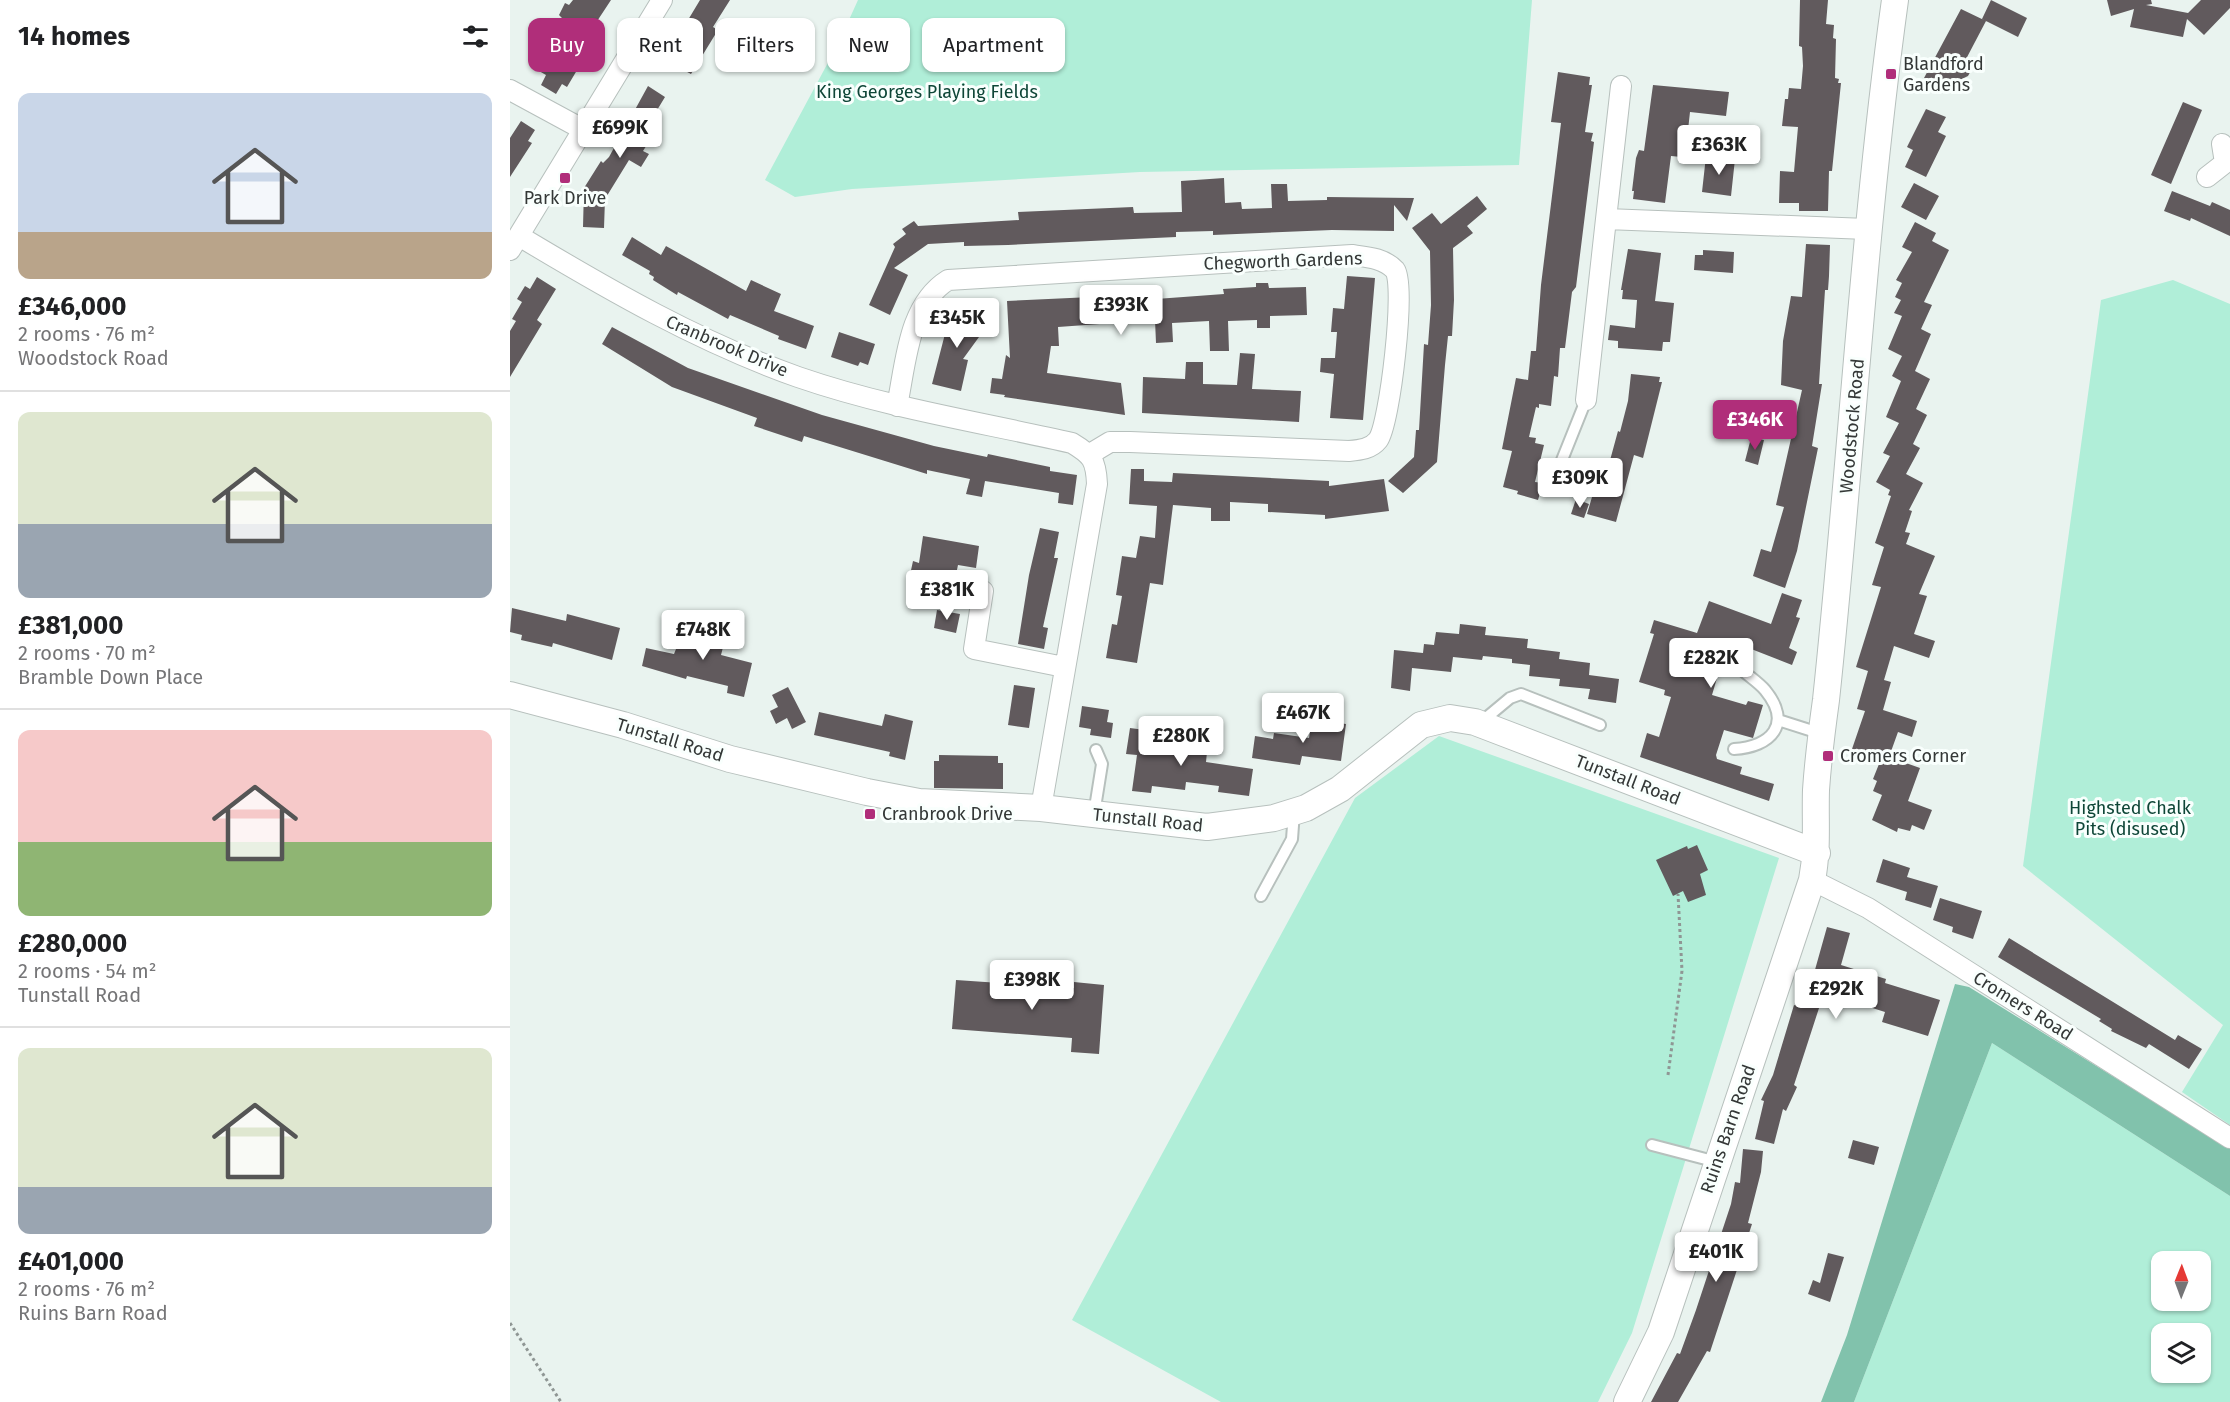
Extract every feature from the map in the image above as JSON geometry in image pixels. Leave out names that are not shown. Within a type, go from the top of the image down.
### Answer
[{"type":"street","points":[[514,243],[662,0]]},
{"type":"street","name":"Woodstock Road","points":[[1817,853],[1816,790],[1848,481],[1868,229],[1884,67],[1895,0]]},
{"type":"street","points":[[1586,400],[1621,86]]},
{"type":"street","points":[[510,90],[584,130]]},
{"type":"street","points":[[2207,177],[2226,158]]},
{"type":"street","points":[[1606,219],[1868,229]]},
{"type":"street","name":"Cranbrook Drive","points":[[514,243],[701,338],[798,376],[897,406],[1072,443],[1090,454]]},
{"type":"street","name":"Chegworth Gardens","points":[[897,406],[916,320],[924,302],[934,289],[948,280],[1352,255],[1374,258],[1395,270],[1400,280],[1389,410],[1377,442],[1365,450],[1110,442],[1090,454]]},
{"type":"street","points":[[1041,808],[1097,484],[1096,469],[1090,454]]},
{"type":"street","points":[[983,591],[974,649],[1064,667]]},
{"type":"street","name":"Tunstall Road","points":[[510,695],[822,783],[919,802],[1041,808],[1207,827],[1246,824],[1294,812],[1340,789],[1421,725],[1450,718],[1480,724],[1817,853]]},
{"type":"street","name":"Ruins Barn Road","points":[[1627,1402],[1661,1332],[1812,880],[1817,853]]},
{"type":"street","name":"Cromers Road","points":[[1812,880],[1868,908],[2230,1138]]},
{"type":"lane","points":[[1546,474],[1558,470],[1586,400]]},
{"type":"lane","points":[[1734,749],[1752,748],[1763,744],[1773,735],[1778,720],[1772,701],[1765,690],[1743,671]]},
{"type":"lane","points":[[1480,724],[1510,698],[1521,694],[1600,725]]},
{"type":"lane","points":[[1778,720],[1822,734]]},
{"type":"lane","points":[[1094,814],[1102,764],[1096,750]]},
{"type":"lane","points":[[1261,896],[1292,839],[1294,812]]},
{"type":"lane","points":[[1652,1145],[1717,1162]]},
{"type":"path","points":[[1668,1075],[1682,972],[1677,894]]},
{"type":"path","points":[[510,1323],[561,1402]]},
{"type":"green space","name":"King Georges Playing Fields","points":[[858,0],[1532,0],[1519,165],[1140,172],[852,189],[795,197],[765,180],[827,64],[827,72],[910,72],[910,18],[850,18]]},
{"type":"green space","name":"Highsted Chalk Pits (disused)","points":[[2173,280],[2230,304],[2230,1125],[2182,1092],[2223,1025],[2023,866],[2101,300]]},
{"type":"green space","points":[[1439,736],[1779,858],[1632,1333],[1598,1402],[1221,1402],[1072,1320],[1355,798]]},
{"type":"green space","points":[[1955,984],[1969,987],[2230,1149],[2230,1196],[1992,1043],[1854,1402],[1821,1402],[1847,1335]]},
{"type":"green space","points":[[1992,1043],[2230,1196],[2230,1402],[1854,1402]]},
{"type":"building","points":[[573,0],[611,0],[599,18],[562,18],[559,15],[565,3],[569,5]]},
{"type":"building","points":[[700,0],[730,0],[719,18],[715,18],[713,27],[715,35],[703,54],[703,18],[689,18]]},
{"type":"building","points":[[1800,0],[1828,0],[1826,24],[1834,25],[1833,38],[1836,39],[1835,78],[1839,79],[1838,83],[1841,83],[1832,171],[1829,171],[1828,211],[1799,211],[1799,203],[1779,203],[1780,171],[1794,172],[1798,127],[1782,126],[1785,99],[1788,99],[1789,88],[1801,89],[1803,66],[1802,47],[1799,46]]},
{"type":"building","points":[[1991,0],[2027,18],[2018,37],[1982,19]]},
{"type":"building","points":[[2107,0],[2151,0],[2152,4],[2146,5],[2188,13],[2201,0],[2230,0],[2230,8],[2204,35],[2187,19],[2183,37],[2130,27],[2134,9],[2111,16]]},
{"type":"building","points":[[1961,9],[1986,21],[1965,61],[1974,65],[1968,76],[1943,88],[1924,78]]},
{"type":"building","points":[[541,72],[576,72],[567,87],[562,84],[556,94],[541,85],[546,75]]},
{"type":"building","points":[[1558,72],[1590,77],[1589,85],[1592,85],[1585,132],[1593,133],[1591,141],[1594,142],[1576,287],[1572,292],[1565,348],[1560,348],[1558,377],[1554,376],[1551,406],[1539,404],[1539,408],[1536,407],[1529,437],[1536,438],[1535,443],[1544,445],[1535,482],[1543,483],[1538,500],[1503,487],[1512,451],[1502,449],[1516,378],[1528,380],[1531,351],[1536,351],[1541,285],[1561,123],[1551,122]]},
{"type":"building","points":[[1653,85],[1729,92],[1726,116],[1690,112],[1687,139],[1705,140],[1704,159],[1671,156],[1665,203],[1633,199],[1634,191],[1632,191],[1636,158],[1639,150],[1644,151]]},
{"type":"building","points":[[648,86],[665,97],[645,130],[653,135],[643,151],[649,154],[641,167],[629,160],[605,199],[604,228],[583,227],[584,188],[601,161],[603,163],[609,157]]},
{"type":"building","points":[[2183,102],[2202,110],[2171,184],[2151,175]]},
{"type":"building","points":[[1926,109],[1946,117],[1938,132],[1946,136],[1926,177],[1905,167],[1913,150],[1907,147]]},
{"type":"building","points":[[521,121],[535,130],[528,141],[532,143],[510,177],[510,138]]},
{"type":"building","points":[[1706,156],[1735,159],[1731,196],[1702,192]]},
{"type":"building","points":[[1224,178],[1225,203],[1241,202],[1242,209],[1272,208],[1271,184],[1287,184],[1288,201],[1327,200],[1327,197],[1414,198],[1407,221],[1394,205],[1394,231],[1332,230],[1213,235],[1213,231],[1176,232],[1176,237],[1008,245],[964,246],[964,242],[928,244],[894,268],[908,275],[890,315],[869,305],[895,247],[893,244],[906,234],[902,229],[914,221],[918,226],[1019,220],[1018,212],[1133,207],[1134,213],[1182,212],[1181,181]]},
{"type":"building","points":[[1914,183],[1939,196],[1926,220],[1901,207]]},
{"type":"building","points":[[2172,191],[2210,206],[2212,202],[2230,210],[2230,236],[2191,218],[2190,221],[2164,211]]},
{"type":"building","points":[[1477,196],[1487,209],[1467,226],[1473,233],[1453,248],[1452,336],[1448,336],[1437,462],[1403,493],[1388,481],[1414,457],[1416,430],[1419,430],[1424,344],[1428,345],[1431,305],[1430,251],[1412,228],[1432,213],[1441,224]]},
{"type":"building","points":[[1915,222],[1936,233],[1932,241],[1949,250],[1924,302],[1932,305],[1921,329],[1931,334],[1915,371],[1930,379],[1916,409],[1927,415],[1913,444],[1920,448],[1906,474],[1923,483],[1909,510],[1912,511],[1905,532],[1910,533],[1906,544],[1935,556],[1919,594],[1927,596],[1914,634],[1935,641],[1929,658],[1894,646],[1884,680],[1891,682],[1883,710],[1917,721],[1912,737],[1898,732],[1889,757],[1920,768],[1908,801],[1932,810],[1924,830],[1912,825],[1910,831],[1898,828],[1897,832],[1872,820],[1882,795],[1873,791],[1877,781],[1873,779],[1881,759],[1852,749],[1865,711],[1857,709],[1868,671],[1856,667],[1881,587],[1872,585],[1884,547],[1875,543],[1891,496],[1888,495],[1890,490],[1876,482],[1890,456],[1883,453],[1899,423],[1886,417],[1901,381],[1892,376],[1902,356],[1888,349],[1902,316],[1894,313],[1901,300],[1895,297],[1902,283],[1896,280],[1912,252],[1902,247]]},
{"type":"building","points":[[632,237],[661,255],[666,246],[746,291],[751,280],[781,294],[774,311],[814,326],[806,349],[778,339],[779,336],[730,315],[728,319],[678,292],[677,295],[653,280],[654,277],[649,274],[650,271],[622,255]]},
{"type":"building","points":[[1806,244],[1830,245],[1829,276],[1828,290],[1825,290],[1819,384],[1822,384],[1812,446],[1818,448],[1797,551],[1785,588],[1753,576],[1761,549],[1771,552],[1784,507],[1776,505],[1802,390],[1781,385],[1783,341],[1791,296],[1802,297]]},
{"type":"building","points":[[1628,249],[1661,253],[1655,301],[1674,303],[1670,342],[1663,342],[1662,351],[1618,348],[1618,341],[1608,340],[1610,325],[1635,328],[1637,300],[1622,299],[1623,290],[1621,290]]},
{"type":"building","points":[[1703,250],[1734,252],[1733,273],[1694,270],[1695,255],[1703,255]]},
{"type":"building","points":[[1347,276],[1375,278],[1363,420],[1330,418],[1334,374],[1320,372],[1321,358],[1335,358],[1337,332],[1331,332],[1333,308],[1344,309]]},
{"type":"building","points":[[537,277],[556,289],[537,320],[542,324],[510,377],[510,331],[516,321],[512,319],[522,302],[517,299],[525,286],[530,289]]},
{"type":"building","points":[[1256,283],[1268,283],[1269,288],[1306,287],[1307,315],[1270,316],[1270,328],[1257,328],[1257,320],[1228,321],[1229,351],[1210,351],[1209,321],[1172,323],[1173,342],[1156,343],[1155,320],[1058,327],[1059,346],[1051,346],[1047,373],[1121,383],[1125,415],[990,393],[992,378],[1002,379],[1006,355],[1010,358],[1007,301],[1156,294],[1156,299],[1224,294],[1223,289],[1256,287]]},
{"type":"building","points":[[965,306],[986,320],[976,335],[979,337],[963,359],[968,360],[961,391],[932,384],[946,330]]},
{"type":"building","points":[[612,327],[688,368],[822,415],[934,446],[987,457],[988,454],[1050,467],[1050,471],[1077,475],[1073,505],[1058,503],[1059,493],[985,481],[982,497],[966,494],[970,479],[927,470],[927,474],[804,436],[802,442],[754,426],[757,418],[672,387],[602,344]]},
{"type":"building","points":[[839,332],[875,344],[868,365],[860,362],[858,366],[831,357]]},
{"type":"building","points":[[1240,353],[1255,354],[1252,389],[1301,391],[1299,422],[1142,413],[1143,377],[1185,379],[1186,362],[1203,362],[1203,384],[1237,385]]},
{"type":"building","points":[[1631,374],[1660,377],[1659,382],[1662,382],[1643,458],[1634,455],[1616,522],[1587,514],[1602,463],[1609,464],[1618,431],[1620,432],[1628,401]]},
{"type":"building","points":[[1751,438],[1764,440],[1758,465],[1745,461]]},
{"type":"building","points":[[1131,469],[1144,469],[1144,481],[1172,482],[1173,473],[1329,481],[1329,486],[1384,479],[1389,511],[1325,519],[1325,515],[1268,512],[1268,504],[1230,502],[1230,521],[1211,521],[1211,508],[1173,505],[1163,585],[1150,583],[1137,663],[1106,658],[1112,624],[1117,625],[1122,596],[1116,595],[1122,556],[1136,558],[1140,536],[1155,538],[1157,506],[1129,504]]},
{"type":"building","points":[[1576,499],[1589,504],[1584,518],[1571,514]]},
{"type":"building","points":[[1040,528],[1059,532],[1054,558],[1058,558],[1043,627],[1048,628],[1044,649],[1018,644],[1029,575]]},
{"type":"building","points":[[923,536],[979,546],[976,568],[958,565],[949,608],[927,603],[932,580],[910,575],[913,561],[919,563]]},
{"type":"building","points":[[1782,593],[1802,600],[1796,617],[1800,618],[1789,648],[1797,652],[1792,665],[1741,645],[1735,664],[1722,661],[1712,695],[1746,705],[1748,701],[1763,705],[1753,738],[1724,730],[1716,755],[1717,759],[1742,767],[1740,774],[1774,784],[1769,801],[1640,757],[1647,733],[1659,737],[1671,697],[1664,695],[1665,690],[1639,682],[1654,634],[1650,633],[1654,620],[1697,633],[1709,601],[1771,624]]},
{"type":"building","points":[[512,608],[566,621],[567,614],[620,628],[612,660],[553,643],[552,647],[521,640],[522,635],[510,632]]},
{"type":"building","points":[[937,610],[960,614],[956,633],[934,628]]},
{"type":"building","points":[[713,619],[729,624],[721,655],[752,663],[744,697],[727,693],[728,686],[687,676],[686,679],[642,666],[646,648],[674,654],[682,634],[707,640]]},
{"type":"building","points":[[1460,624],[1486,627],[1485,635],[1528,639],[1527,648],[1560,652],[1559,659],[1590,663],[1589,675],[1619,679],[1616,703],[1588,699],[1590,689],[1559,686],[1560,679],[1529,676],[1530,665],[1512,663],[1512,659],[1483,656],[1482,660],[1453,657],[1451,672],[1412,668],[1410,691],[1391,688],[1394,650],[1423,653],[1424,644],[1434,645],[1436,632],[1459,634]]},
{"type":"building","points":[[1014,685],[1035,688],[1029,728],[1008,725]]},
{"type":"building","points":[[788,687],[806,722],[792,729],[787,718],[776,724],[770,711],[778,707],[772,695]]},
{"type":"building","points":[[1082,706],[1109,710],[1107,722],[1113,723],[1111,738],[1090,735],[1091,729],[1079,727]]},
{"type":"building","points":[[819,712],[882,726],[885,714],[913,721],[905,760],[889,756],[890,752],[814,735]]},
{"type":"building","points":[[1312,719],[1346,724],[1341,761],[1302,756],[1300,765],[1252,758],[1255,736],[1273,739],[1274,733],[1309,738]]},
{"type":"building","points":[[1130,728],[1160,732],[1158,746],[1207,752],[1206,762],[1253,769],[1249,796],[1218,792],[1219,786],[1186,782],[1185,790],[1152,786],[1151,793],[1132,791],[1137,755],[1126,754]]},
{"type":"building","points":[[939,755],[998,756],[998,763],[1003,763],[1003,789],[934,788],[934,761],[939,761]]},
{"type":"building","points":[[1697,845],[1708,870],[1700,874],[1706,895],[1688,902],[1683,891],[1673,896],[1656,860],[1687,846],[1688,849]]},
{"type":"building","points":[[1883,859],[1910,868],[1907,877],[1938,886],[1931,908],[1905,900],[1907,892],[1876,882]]},
{"type":"building","points":[[1940,898],[1982,911],[1973,939],[1952,932],[1953,927],[1933,920]]},
{"type":"building","points":[[1827,927],[1850,933],[1841,965],[1886,979],[1885,983],[1940,1000],[1928,1036],[1882,1022],[1885,1012],[1828,994],[1823,1006],[1820,1005],[1794,1085],[1797,1087],[1786,1111],[1783,1109],[1774,1144],[1755,1139],[1764,1101],[1761,1100],[1773,1075],[1794,1005],[1800,1007],[1811,984]]},
{"type":"building","points":[[2009,938],[2175,1040],[2178,1035],[2202,1049],[2189,1069],[2149,1044],[2146,1048],[2111,1031],[2112,1029],[2099,1021],[2101,1019],[1998,957]]},
{"type":"building","points":[[956,980],[1074,988],[1074,982],[1104,985],[1099,1054],[1071,1052],[1072,1038],[952,1029]]},
{"type":"building","points":[[1853,1140],[1879,1147],[1874,1165],[1848,1158]]},
{"type":"building","points":[[1743,1149],[1763,1151],[1761,1172],[1748,1223],[1752,1224],[1710,1352],[1707,1351],[1678,1402],[1651,1402],[1677,1353],[1680,1354],[1696,1310],[1731,1204],[1735,1182],[1740,1183]]},
{"type":"building","points":[[1828,1253],[1844,1257],[1830,1302],[1808,1294],[1813,1280],[1820,1283]]},
{"type":"place","name":"Blandford Gardens","points":[[1891,74]]},
{"type":"place","name":"Park Drive","points":[[565,178]]},
{"type":"place","name":"Cromers Corner","points":[[1828,756]]},
{"type":"place","name":"Cranbrook Drive","points":[[870,814]]}]
